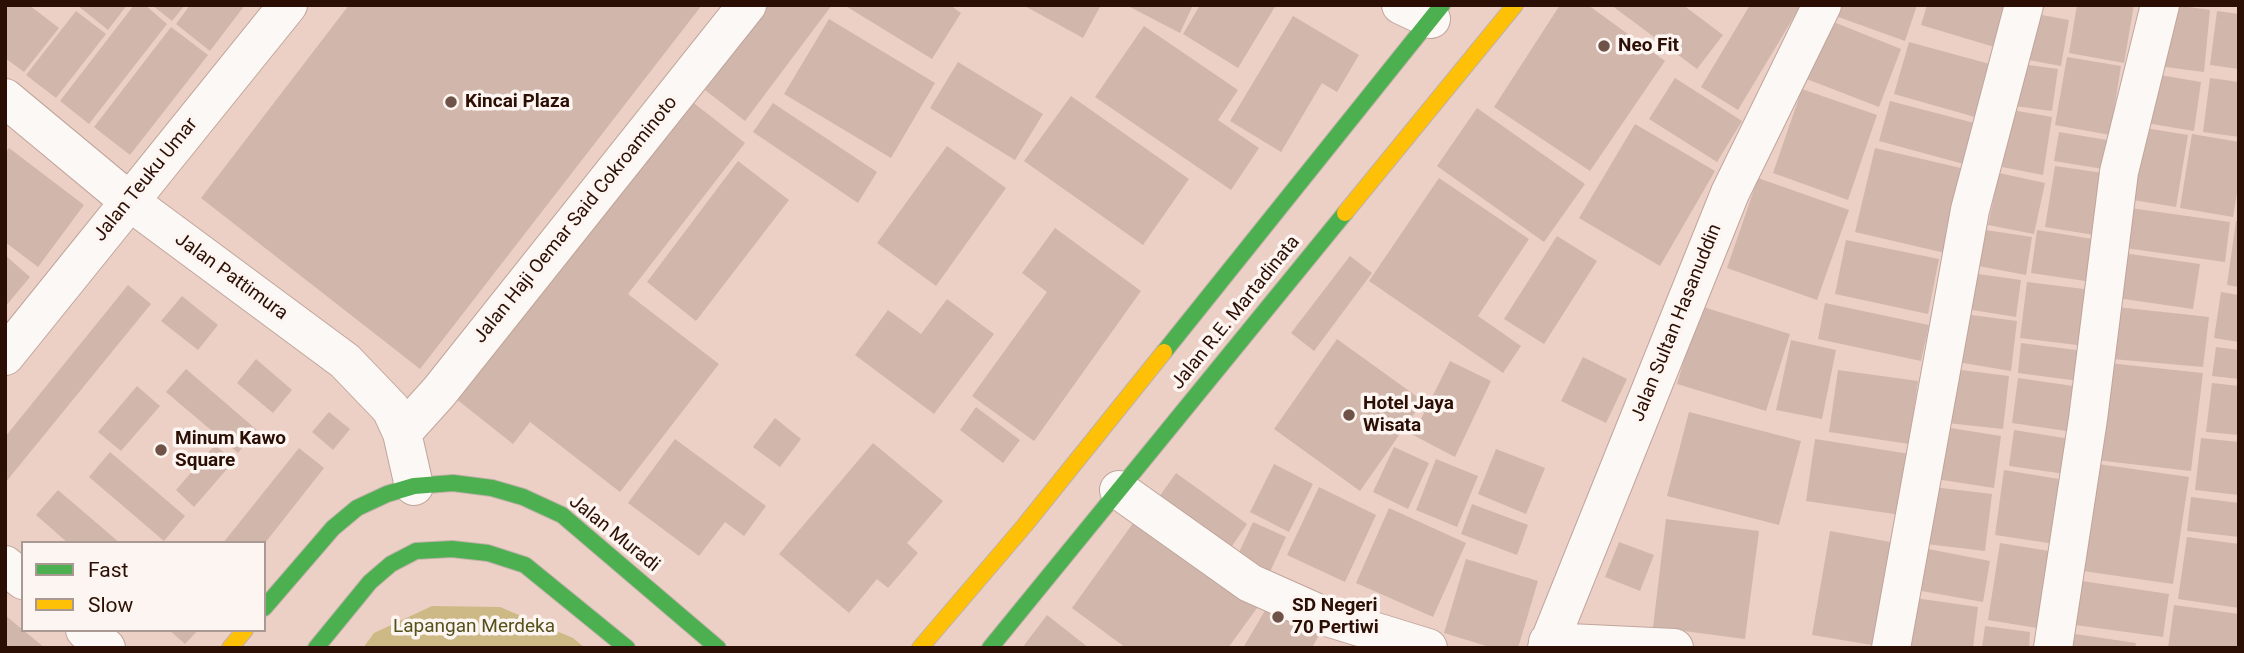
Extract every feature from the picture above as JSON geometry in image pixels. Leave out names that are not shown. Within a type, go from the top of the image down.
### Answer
[{"type":"highway","name":"Jalan R.E. Martadinata","points":[[990,648],[1515,5]]},
{"type":"highway","name":"Jalan R.E. Martadinata","points":[[920,648],[1025,525],[1425,10]]},
{"type":"highway","name":"Jalan Muradi","points":[[266,606],[333,528],[358,508],[387,494],[414,486],[453,483],[492,488],[523,497],[562,515],[718,648]]},
{"type":"highway","points":[[316,648],[370,582],[391,564],[416,551],[452,548],[488,553],[525,565],[627,648]]},
{"type":"highway","points":[[230,648],[243,632]]},
{"type":"street","name":"Jalan Teuku Umar","points":[[5,356],[288,5]]},
{"type":"street","name":"Jalan Haji Oemar Said Cokroaminoto","points":[[402,433],[439,393],[747,5]]},
{"type":"street","name":"Jalan Sultan Hasanuddin","points":[[1547,645],[1730,193],[1822,5]]},
{"type":"street","points":[[1891,648],[1970,210],[2024,5]]},
{"type":"street","points":[[2053,648],[2088,419],[2119,172],[2160,5]]},
{"type":"street","name":"Jalan Pattimura","points":[[5,98],[129,201],[345,361],[391,409],[402,433],[414,486]]},
{"type":"street","points":[[1119,490],[1251,583],[1324,616],[1428,648]]},
{"type":"street","points":[[5,565],[21,578]]},
{"type":"street","points":[[87,632],[106,648]]},
{"type":"street","points":[[1547,645],[1674,648]]},
{"type":"green space","name":"Lapangan Merdeka","points":[[432,606],[500,607],[573,638],[585,648],[363,648],[374,633]]},
{"type":"building","points":[[5,5],[29,5],[59,28],[24,72],[5,58]]},
{"type":"building","points":[[77,5],[127,5],[108,30]]},
{"type":"building","points":[[134,5],[145,5],[167,24],[89,124],[60,101]]},
{"type":"building","points":[[152,5],[185,5],[172,21]]},
{"type":"building","points":[[190,5],[245,5],[210,51],[176,24]]},
{"type":"building","name":"Kincai Plaza","points":[[349,5],[702,5],[420,369],[201,198]]},
{"type":"building","points":[[768,5],[832,5],[745,121],[705,90]]},
{"type":"building","points":[[844,5],[950,5],[961,13],[932,59]]},
{"type":"building","points":[[1023,5],[1101,5],[1083,38]]},
{"type":"building","points":[[1126,5],[1193,5],[1180,33]]},
{"type":"building","points":[[1200,5],[1276,5],[1238,68],[1183,34]]},
{"type":"building","points":[[1560,5],[1588,5],[1665,61],[1590,171],[1494,107]]},
{"type":"building","points":[[1611,5],[1683,5],[1723,35],[1697,69]]},
{"type":"building","points":[[1750,5],[1801,5],[1738,110],[1701,87]]},
{"type":"building","points":[[1833,5],[1917,5],[1905,41],[1830,14]]},
{"type":"building","points":[[1927,5],[2014,5],[2001,49],[1921,25]]},
{"type":"building","points":[[2077,5],[2134,5],[2124,63],[2069,53]]},
{"type":"building","points":[[2175,5],[2210,10],[2204,72],[2158,66]]},
{"type":"building","points":[[76,11],[106,34],[56,98],[26,75]]},
{"type":"building","points":[[2217,11],[2239,14],[2239,69],[2210,65]]},
{"type":"building","points":[[2031,13],[2069,20],[2061,66],[2023,59]]},
{"type":"building","points":[[1293,16],[1359,55],[1337,92],[1322,83],[1281,152],[1230,121]]},
{"type":"building","points":[[829,19],[935,83],[891,158],[784,94]]},
{"type":"building","points":[[1826,19],[1901,49],[1879,107],[1804,78]]},
{"type":"building","points":[[1144,26],[1238,90],[1218,120],[1259,148],[1231,190],[1095,97]]},
{"type":"building","points":[[171,27],[208,55],[130,155],[94,127]]},
{"type":"building","points":[[1909,42],[1997,66],[1982,119],[1894,94]]},
{"type":"building","points":[[2067,57],[2121,66],[2110,135],[2055,125]]},
{"type":"building","points":[[958,62],[1043,114],[1015,160],[930,108]]},
{"type":"building","points":[[2021,64],[2058,69],[2052,111],[2015,106]]},
{"type":"building","points":[[2154,74],[2201,82],[2194,131],[2146,123]]},
{"type":"building","points":[[1675,78],[1742,121],[1717,162],[1649,119]]},
{"type":"building","points":[[2210,78],[2239,82],[2239,137],[2203,132]]},
{"type":"building","points":[[1802,89],[1877,115],[1848,200],[1773,173]]},
{"type":"building","points":[[1071,96],[1189,179],[1143,245],[1024,161]]},
{"type":"building","points":[[686,97],[745,143],[628,294],[719,364],[620,492],[530,422],[513,444],[455,398]]},
{"type":"building","points":[[1890,101],[1982,125],[1971,166],[1879,141]]},
{"type":"building","points":[[773,103],[877,172],[858,203],[753,132]]},
{"type":"building","points":[[1477,108],[1585,184],[1544,242],[1437,166]]},
{"type":"building","points":[[2012,110],[2052,117],[2043,175],[2002,167]]},
{"type":"building","points":[[1635,124],[1715,171],[1660,266],[1579,218]]},
{"type":"building","points":[[2145,128],[2188,135],[2176,207],[2133,200]]},
{"type":"building","points":[[2059,132],[2113,141],[2109,170],[2054,161]]},
{"type":"building","points":[[2192,134],[2239,142],[2239,181],[2233,217],[2180,208]]},
{"type":"building","points":[[947,146],[1006,188],[936,286],[877,243]]},
{"type":"building","points":[[9,148],[84,205],[38,267],[5,242],[5,153]]},
{"type":"building","points":[[1875,148],[1965,169],[1945,253],[1855,232]]},
{"type":"building","points":[[738,161],[789,200],[696,321],[647,282]]},
{"type":"building","points":[[2055,166],[2110,174],[2100,236],[2045,227]]},
{"type":"building","points":[[1999,173],[2045,183],[2034,234],[1988,225]]},
{"type":"building","points":[[1439,178],[1529,239],[1478,316],[1521,346],[1503,373],[1369,281]]},
{"type":"building","points":[[1758,178],[1849,210],[1817,300],[1727,268]]},
{"type":"building","points":[[2130,208],[2230,222],[2225,262],[2125,248]]},
{"type":"building","points":[[2236,221],[2239,222],[2239,287],[2227,285]]},
{"type":"building","points":[[1055,228],[1141,291],[1034,441],[972,396],[1047,292],[1022,273]]},
{"type":"building","points":[[1979,229],[2032,237],[2026,275],[1973,265]]},
{"type":"building","points":[[2037,230],[2099,240],[2092,282],[2031,273]]},
{"type":"building","points":[[1557,236],[1597,261],[1544,344],[1504,319]]},
{"type":"building","points":[[1846,240],[1939,259],[1928,314],[1835,294]]},
{"type":"building","points":[[2123,253],[2200,264],[2193,309],[2117,298]]},
{"type":"building","points":[[5,255],[30,277],[5,307]]},
{"type":"building","points":[[1350,256],[1372,273],[1314,351],[1291,333]]},
{"type":"building","points":[[1971,273],[2021,280],[2016,317],[1966,309]]},
{"type":"building","points":[[2027,282],[2092,290],[2085,346],[2020,338]]},
{"type":"building","points":[[128,285],[151,304],[5,483],[5,437]]},
{"type":"building","points":[[2221,292],[2239,295],[2239,342],[2214,338]]},
{"type":"building","points":[[182,296],[218,325],[198,350],[161,321]]},
{"type":"building","points":[[947,299],[994,334],[934,414],[855,355],[888,310],[921,334]]},
{"type":"building","points":[[1825,303],[1929,325],[1921,361],[1818,339]]},
{"type":"building","points":[[1700,306],[1790,334],[1766,411],[1677,384]]},
{"type":"building","points":[[2117,307],[2209,317],[2203,367],[2112,359]]},
{"type":"building","points":[[1964,314],[2017,321],[2011,371],[1957,362]]},
{"type":"building","name":"Hotel Jaya Wisata","points":[[1337,339],[1423,401],[1360,491],[1274,429]]},
{"type":"building","points":[[1791,340],[1836,350],[1822,419],[1776,410]]},
{"type":"building","points":[[2021,343],[2084,351],[2079,381],[2018,373]]},
{"type":"building","points":[[2216,347],[2239,350],[2239,379],[2212,376]]},
{"type":"building","points":[[1583,357],[1627,379],[1606,423],[1561,401]]},
{"type":"building","points":[[256,359],[292,390],[273,413],[237,383]]},
{"type":"building","points":[[1450,361],[1491,381],[1455,457],[1413,435]]},
{"type":"building","points":[[2108,363],[2203,373],[2191,471],[2096,460]]},
{"type":"building","points":[[186,369],[257,430],[238,453],[166,392]]},
{"type":"building","points":[[1953,369],[2009,376],[2003,429],[1947,423]]},
{"type":"building","points":[[1838,370],[1918,381],[1909,444],[1829,432]]},
{"type":"building","points":[[2018,378],[2080,387],[2073,432],[2012,423]]},
{"type":"building","points":[[2212,383],[2239,386],[2239,435],[2206,432]]},
{"type":"building","points":[[137,386],[160,406],[121,451],[98,432]]},
{"type":"building","points":[[976,407],[1020,440],[1003,463],[960,430]]},
{"type":"building","points":[[329,412],[350,429],[333,450],[312,432]]},
{"type":"building","points":[[1689,412],[1801,441],[1779,525],[1667,496]]},
{"type":"building","points":[[775,418],[801,439],[780,467],[753,447]]},
{"type":"building","points":[[1944,427],[2001,436],[1994,488],[1936,479]]},
{"type":"building","points":[[2014,430],[2070,439],[2065,474],[2009,466]]},
{"type":"building","points":[[2201,438],[2239,442],[2239,495],[2195,490]]},
{"type":"building","points":[[675,439],[766,506],[744,536],[725,522],[699,556],[628,503]]},
{"type":"building","points":[[1815,439],[1910,454],[1901,515],[1806,501]]},
{"type":"building","points":[[873,443],[943,501],[907,543],[918,553],[888,588],[877,579],[849,613],[779,554]]},
{"type":"building","points":[[215,445],[234,461],[194,507],[176,490]]},
{"type":"building","points":[[1394,447],[1429,463],[1408,509],[1373,492]]},
{"type":"building","points":[[299,448],[324,468],[266,542],[225,541]]},
{"type":"building","points":[[1496,449],[1545,468],[1526,514],[1478,494]]},
{"type":"building","points":[[110,452],[185,516],[164,541],[89,477]]},
{"type":"building","points":[[1436,459],[1478,476],[1457,527],[1416,510]]},
{"type":"building","points":[[1274,464],[1313,484],[1289,532],[1250,512]]},
{"type":"building","points":[[2098,464],[2189,477],[2173,584],[2083,571]]},
{"type":"building","points":[[2004,470],[2065,480],[2055,544],[1995,535]]},
{"type":"building","points":[[1176,473],[1247,524],[1230,549],[1159,497]]},
{"type":"building","points":[[1319,487],[1376,515],[1345,582],[1287,555]]},
{"type":"building","points":[[1933,487],[1992,494],[1985,551],[1926,544]]},
{"type":"building","points":[[58,490],[118,541],[66,541],[36,515]]},
{"type":"building","points":[[2191,497],[2239,503],[2239,537],[2187,531]]},
{"type":"building","points":[[1472,504],[1528,525],[1517,555],[1461,534]]},
{"type":"building","points":[[1389,508],[1466,543],[1433,617],[1356,583]]},
{"type":"building","points":[[1136,519],[1257,608],[1228,648],[1126,648],[1072,608]]},
{"type":"building","points":[[1666,519],[1759,531],[1745,639],[1653,627]]},
{"type":"building","points":[[1253,522],[1286,537],[1270,572],[1237,557]]},
{"type":"building","points":[[1830,531],[1896,543],[1878,646],[1812,635]]},
{"type":"building","points":[[2187,537],[2239,544],[2239,608],[2178,599]]},
{"type":"building","points":[[1619,542],[1654,555],[1640,591],[1605,577]]},
{"type":"building","points":[[2000,543],[2049,551],[2037,628],[1988,620]]},
{"type":"building","points":[[1923,548],[1990,561],[1983,602],[1916,590]]},
{"type":"building","points":[[1466,559],[1538,581],[1518,648],[1493,648],[1444,633]]},
{"type":"building","points":[[2082,581],[2169,594],[2163,637],[2075,625]]},
{"type":"building","points":[[1915,598],[1978,607],[1973,648],[1909,648]]},
{"type":"building","name":"SD Negeri 70 Pertiwi","points":[[1270,602],[1320,633],[1312,648],[1243,648]]},
{"type":"building","points":[[2174,605],[2239,614],[2239,648],[2168,648]]},
{"type":"building","points":[[5,615],[21,628],[21,632],[25,632],[45,648],[5,648]]},
{"type":"building","points":[[1047,615],[1089,648],[1022,648]]},
{"type":"building","points":[[1985,626],[2030,632],[2029,648],[1982,648]]},
{"type":"building","points":[[171,632],[196,632],[185,644]]},
{"type":"building","points":[[2075,634],[2136,643],[2135,648],[2073,648]]},
{"type":"traffic: fast","points":[[1164,352],[1442,5]]},
{"type":"traffic: fast","points":[[990,648],[1345,213]]},
{"type":"traffic: fast","points":[[266,606],[333,528],[357,508],[387,494],[414,486],[453,483],[492,488],[523,497],[562,515],[718,648]]},
{"type":"traffic: fast","points":[[316,648],[370,582],[391,564],[416,551],[452,549],[488,553],[525,565],[627,648]]},
{"type":"traffic: slow","points":[[1345,213],[1515,5]]},
{"type":"traffic: slow","points":[[920,648],[1025,525],[1164,352]]},
{"type":"traffic: slow","points":[[230,648],[243,632]]},
{"type":"place","name":"Neo Fit","points":[[1604,46]]},
{"type":"place","name":"Kincai Plaza","points":[[451,102]]},
{"type":"place","name":"Hotel Jaya Wisata","points":[[1349,415]]},
{"type":"place","name":"Minum Kawo Square","points":[[161,450]]},
{"type":"place","name":"SD Negeri 70 Pertiwi","points":[[1278,617]]}]
